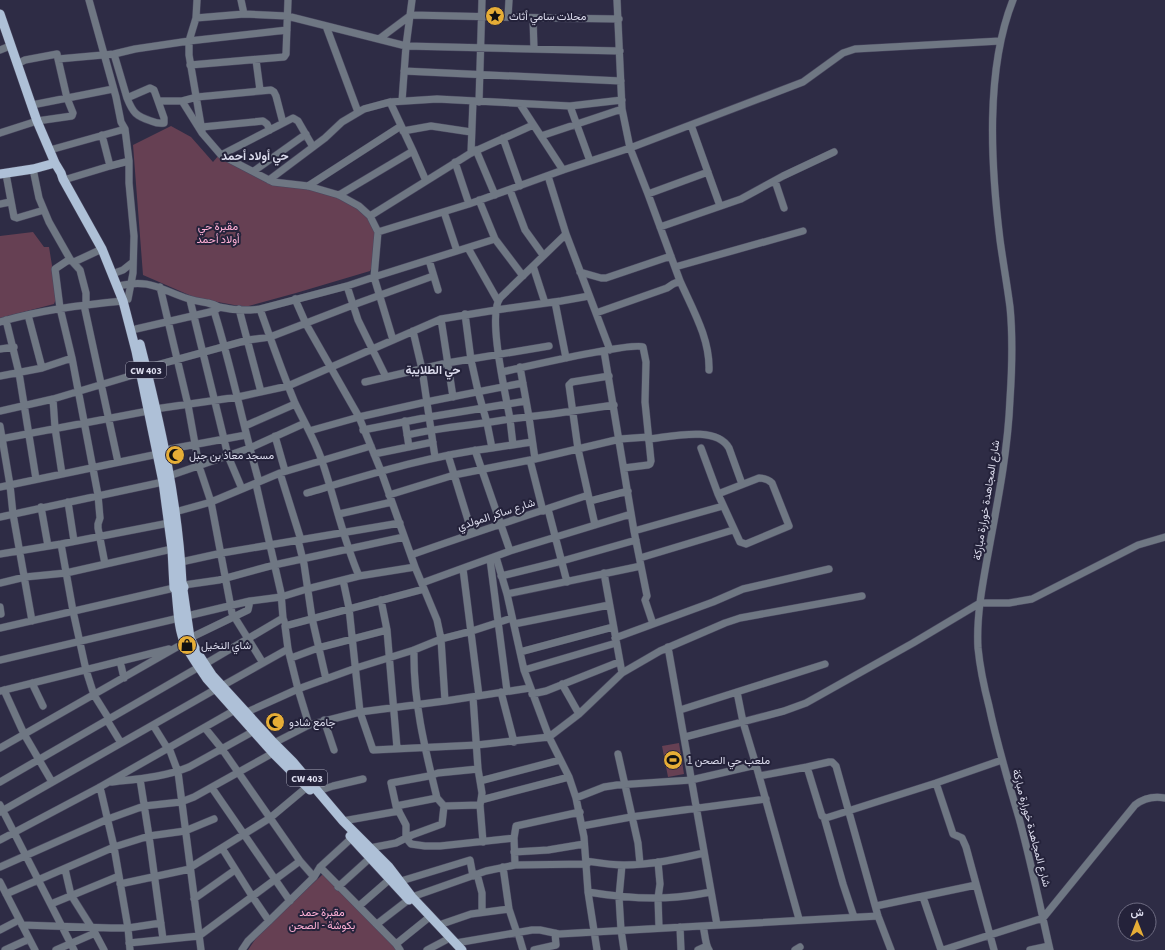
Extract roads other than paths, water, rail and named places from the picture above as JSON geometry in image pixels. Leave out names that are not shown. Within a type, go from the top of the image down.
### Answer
[{"type":"main road","points":[[0,14],[37,121],[55,163],[33,169],[3,174]]},
{"type":"main road","name":"CW 403","points":[[55,163],[90,217],[115,273]]},
{"type":"main road","name":"CW 403","points":[[64,176],[63,179],[115,273],[124,284],[126,300],[152,410],[166,479],[175,512],[181,562],[179,587]]},
{"type":"main road","name":"CW 403","points":[[126,300],[136,329],[143,370]]},
{"type":"main road","name":"CW 403","points":[[166,479],[168,523],[183,617],[184,644],[219,687],[235,710],[273,753],[354,835],[370,848],[401,881],[410,898],[427,919],[452,944],[462,950]]},
{"type":"main road","name":"CW 403","points":[[219,687],[293,762],[343,821],[370,858],[439,925],[452,944]]},
{"type":"street","points":[[89,0],[121,122],[125,130],[129,161],[129,183],[134,236],[134,262],[124,284],[146,283],[160,286],[190,300],[210,303],[218,309],[225,347],[258,483],[281,597],[288,649],[309,725]]},
{"type":"street","points":[[197,0],[196,18],[188,41],[190,65],[202,130]]},
{"type":"street","points":[[241,0],[244,14]]},
{"type":"street","points":[[190,65],[284,57],[286,54],[288,0]]},
{"type":"street","points":[[402,101],[406,46],[412,0]]},
{"type":"street","points":[[482,0],[480,75],[471,132],[473,151],[494,195]]},
{"type":"street","points":[[508,17],[509,0]]},
{"type":"street","points":[[617,0],[622,109],[630,148],[674,267],[705,338],[709,358],[709,370]]},
{"type":"street","name":"شارع المجاهدة خورارة مباركة","points":[[1013,0],[1004,23],[995,76],[993,151],[1000,237],[1010,313],[1010,398],[1004,471],[980,603],[978,633],[980,664],[992,719],[1029,857],[1050,948]]},
{"type":"street","points":[[196,18],[244,14],[287,16],[406,46],[620,51]]},
{"type":"street","points":[[379,39],[411,15],[619,19]]},
{"type":"street","points":[[532,18],[534,49]]},
{"type":"street","points":[[326,26],[358,112]]},
{"type":"street","points":[[58,60],[114,54],[135,49],[188,41],[287,30]]},
{"type":"street","points":[[378,232],[469,204],[563,170],[630,148],[804,82],[843,53],[855,49],[1000,41]]},
{"type":"street","points":[[0,50],[10,46]]},
{"type":"street","points":[[0,133],[37,121],[72,116],[73,113],[67,98],[57,54],[25,60],[17,64]]},
{"type":"street","points":[[114,54],[127,98],[132,110],[144,119],[161,124],[164,123],[164,118],[154,90],[150,88],[127,98]]},
{"type":"street","points":[[256,60],[260,90]]},
{"type":"street","points":[[404,71],[621,81]]},
{"type":"street","points":[[32,105],[113,89]]},
{"type":"street","points":[[158,101],[182,101],[197,97],[269,89],[274,92],[283,123]]},
{"type":"street","points":[[270,180],[313,147],[342,122],[364,108],[390,102],[430,98],[570,106],[622,100]]},
{"type":"street","points":[[182,101],[221,154],[278,183],[308,186],[339,195],[359,206],[370,216],[378,232],[374,277],[393,340]]},
{"type":"street","points":[[390,102],[426,181]]},
{"type":"street","points":[[520,104],[563,170]]},
{"type":"street","points":[[570,106],[590,161]]},
{"type":"street","points":[[541,136],[622,109]]},
{"type":"street","points":[[221,154],[290,119],[296,119],[313,147]]},
{"type":"street","points":[[202,130],[263,121],[267,124],[270,130]]},
{"type":"street","points":[[370,216],[473,151],[533,125]]},
{"type":"street","points":[[691,125],[720,206]]},
{"type":"street","points":[[308,186],[402,129],[431,126],[471,132]]},
{"type":"street","points":[[50,150],[125,130]]},
{"type":"street","points":[[254,172],[306,134]]},
{"type":"street","points":[[102,135],[110,166]]},
{"type":"street","points":[[503,138],[520,186]]},
{"type":"street","points":[[339,195],[413,151]]},
{"type":"street","points":[[660,227],[742,199],[834,152]]},
{"type":"street","points":[[64,176],[129,161]]},
{"type":"street","points":[[455,162],[469,204]]},
{"type":"street","points":[[33,169],[39,198],[49,222],[72,260],[80,270],[83,280],[86,293],[85,305],[118,462]]},
{"type":"street","points":[[648,194],[708,172]]},
{"type":"street","points":[[3,174],[12,213],[15,218],[44,210]]},
{"type":"street","points":[[548,176],[566,234],[596,313],[607,350],[609,376],[631,514],[647,596],[645,600],[653,624]]},
{"type":"street","points":[[775,181],[784,208]]},
{"type":"street","points":[[510,190],[525,230],[543,255]]},
{"type":"street","points":[[479,200],[495,240],[524,276]]},
{"type":"street","points":[[0,204],[10,202]]},
{"type":"street","points":[[444,212],[457,251]]},
{"type":"street","points":[[674,267],[803,231]]},
{"type":"street","points":[[513,445],[508,404],[499,356],[496,310],[498,301],[566,234]]},
{"type":"street","points":[[136,329],[218,309],[239,309],[249,311],[260,309],[348,286],[495,240]]},
{"type":"street","points":[[468,248],[498,301]]},
{"type":"street","points":[[102,249],[72,260],[55,269],[60,308],[79,392],[98,495],[100,518],[98,524],[105,564]]},
{"type":"street","points":[[580,272],[606,278],[671,256]]},
{"type":"street","points":[[429,260],[438,290]]},
{"type":"street","points":[[115,273],[128,267],[134,262]]},
{"type":"street","points":[[533,266],[545,303]]},
{"type":"street","points":[[0,410],[53,400],[176,360],[248,340],[270,337],[433,276]]},
{"type":"street","points":[[596,313],[667,288],[680,281]]},
{"type":"street","points":[[160,286],[176,360],[188,405],[199,466],[211,502],[222,553],[230,606],[233,616],[263,663]]},
{"type":"street","points":[[348,286],[363,332],[386,377]]},
{"type":"street","points":[[1,438],[152,410],[238,397],[288,386],[441,319],[465,314],[589,296]]},
{"type":"street","points":[[295,299],[306,324],[359,417],[363,430],[381,470],[415,567],[437,620],[441,639],[446,701]]},
{"type":"street","points":[[36,479],[20,373],[14,347],[3,321],[60,308],[126,300]]},
{"type":"street","points":[[190,300],[228,456],[242,489]]},
{"type":"street","points":[[555,302],[566,358]]},
{"type":"street","points":[[239,309],[261,392]]},
{"type":"street","points":[[260,309],[295,404],[322,460],[348,549],[360,576]]},
{"type":"street","points":[[465,314],[471,360],[492,448]]},
{"type":"street","points":[[28,315],[42,368]]},
{"type":"street","points":[[441,319],[452,397]]},
{"type":"street","points":[[413,331],[422,369],[426,402],[434,442],[435,457]]},
{"type":"street","points":[[502,372],[607,350],[639,345],[643,347],[646,368],[645,402],[651,458],[650,464],[624,468]]},
{"type":"street","points":[[365,382],[447,363],[499,356],[549,346]]},
{"type":"street","points":[[0,349],[14,347]]},
{"type":"street","points":[[0,376],[42,368],[72,358]]},
{"type":"street","points":[[520,368],[529,417],[532,442],[532,459],[546,510],[556,537],[567,582]]},
{"type":"street","points":[[595,525],[578,449],[574,411],[569,385],[570,382],[609,376]]},
{"type":"street","points":[[309,431],[359,417],[478,391],[523,383]]},
{"type":"street","points":[[53,400],[55,428],[62,474]]},
{"type":"street","points":[[363,430],[405,421],[526,401]]},
{"type":"street","points":[[244,426],[295,404]]},
{"type":"street","points":[[407,435],[431,430],[614,405]]},
{"type":"street","points":[[405,421],[409,447]]},
{"type":"street","points":[[0,516],[166,479],[250,448],[305,424]]},
{"type":"street","points":[[0,426],[10,485],[12,514],[25,577],[32,621]]},
{"type":"street","points":[[338,514],[391,499],[454,475],[620,439],[701,434],[719,438],[730,448],[742,484]]},
{"type":"street","points":[[0,486],[93,468],[194,444],[246,435]]},
{"type":"street","points":[[275,436],[299,540],[312,618],[326,679]]},
{"type":"street","points":[[374,454],[434,442]]},
{"type":"street","points":[[308,493],[381,470],[435,457],[532,442]]},
{"type":"street","points":[[175,512],[211,502],[283,472],[371,446]]},
{"type":"street","points":[[701,448],[718,494],[733,530],[740,542],[746,544],[789,526],[772,483],[764,478],[759,478],[718,494]]},
{"type":"street","points":[[475,450],[483,469],[510,551]]},
{"type":"street","points":[[448,455],[472,533]]},
{"type":"street","name":"شارع ساكر المولدي","points":[[411,555],[472,533],[546,510],[589,498],[628,491]]},
{"type":"street","points":[[68,502],[74,541]]},
{"type":"street","points":[[634,531],[723,506]]},
{"type":"street","points":[[41,507],[48,546]]},
{"type":"street","points":[[285,626],[381,600],[423,586],[510,551],[631,514]]},
{"type":"street","points":[[0,554],[61,544],[168,523]]},
{"type":"street","points":[[181,562],[222,553],[400,523]]},
{"type":"street","points":[[640,558],[733,530]]},
{"type":"street","points":[[0,628],[225,578],[274,565],[404,537]]},
{"type":"street","points":[[685,737],[784,712],[806,703],[913,643],[980,603],[1009,603],[1032,599],[1138,545],[1165,537]]},
{"type":"street","points":[[501,576],[562,561],[636,540]]},
{"type":"street","points":[[61,544],[72,611],[86,670],[94,695],[121,743]]},
{"type":"street","points":[[0,583],[25,577],[66,573],[172,549]]},
{"type":"street","points":[[493,558],[507,594],[524,670],[531,691],[549,737],[569,777],[580,812],[587,862],[588,892],[596,950]]},
{"type":"street","points":[[493,558],[504,692],[514,742]]},
{"type":"street","points":[[507,594],[641,566]]},
{"type":"street","points":[[0,660],[250,601],[281,597],[360,576],[415,567]]},
{"type":"street","points":[[463,569],[472,631],[478,769],[482,793],[480,803],[483,842]]},
{"type":"street","points":[[524,670],[616,640],[743,589],[829,569]]},
{"type":"street","points":[[604,573],[622,673]]},
{"type":"street","points":[[343,580],[349,608],[360,712],[373,750],[477,745],[549,737],[580,714],[622,673],[668,647],[740,618],[862,596]]},
{"type":"street","points":[[381,600],[387,630],[397,748]]},
{"type":"street","points":[[0,748],[233,616],[248,610],[250,601]]},
{"type":"street","points":[[245,712],[298,689],[356,668],[414,650],[441,639],[499,623],[609,605]]},
{"type":"street","points":[[0,782],[283,618]]},
{"type":"street","points":[[520,652],[613,626]]},
{"type":"street","points":[[291,658],[318,648],[387,630]]},
{"type":"street","points":[[52,782],[24,734],[2,690],[184,644]]},
{"type":"street","points":[[668,647],[717,925]]},
{"type":"street","points":[[73,947],[15,833],[1,809],[52,782],[288,649]]},
{"type":"street","points":[[370,848],[396,843],[442,824],[444,806],[437,798],[417,705],[414,673],[414,650]]},
{"type":"street","points":[[120,661],[124,678]]},
{"type":"street","points":[[0,867],[108,819],[144,806],[181,802],[194,797],[273,753],[274,743],[309,725],[324,720],[360,712],[394,707],[504,692],[531,691],[562,684],[619,662]]},
{"type":"street","points":[[680,710],[825,664]]},
{"type":"street","points":[[32,683],[43,706]]},
{"type":"street","points":[[562,684],[580,714]]},
{"type":"street","points":[[737,692],[743,722],[799,920]]},
{"type":"street","points":[[0,840],[100,787],[235,710]]},
{"type":"street","points":[[324,720],[334,750]]},
{"type":"street","points":[[153,724],[166,746],[169,748],[178,772],[201,950]]},
{"type":"street","points":[[205,728],[222,748],[300,861],[314,878]]},
{"type":"street","points":[[107,782],[178,772],[254,731]]},
{"type":"street","points":[[618,754],[638,843],[640,864]]},
{"type":"street","points":[[480,781],[560,760]]},
{"type":"street","points":[[824,818],[936,783],[1002,760]]},
{"type":"street","points":[[759,776],[829,762],[834,763],[878,916],[890,950]]},
{"type":"street","points":[[576,798],[604,787],[624,784],[691,780],[756,765]]},
{"type":"street","points":[[807,767],[854,917]]},
{"type":"street","points":[[478,769],[438,773],[430,776],[391,783],[398,808],[406,825],[406,838],[411,844],[425,846],[440,846],[514,838]]},
{"type":"street","points":[[444,806],[480,803],[569,777]]},
{"type":"street","points":[[140,778],[163,939]]},
{"type":"street","points":[[318,791],[363,779]]},
{"type":"street","points":[[936,783],[954,834],[962,838],[994,950]]},
{"type":"street","points":[[100,787],[114,847],[130,947],[163,939],[199,936],[300,861]]},
{"type":"street","points":[[120,884],[190,868],[270,818],[307,787]]},
{"type":"street","points":[[212,788],[290,901]]},
{"type":"street","points":[[343,821],[437,798]]},
{"type":"street","points":[[924,897],[942,950],[1043,918],[1135,805],[1146,798],[1165,798]]},
{"type":"street","points":[[582,826],[631,816],[766,799]]},
{"type":"street","points":[[515,865],[514,838],[516,826],[580,812]]},
{"type":"street","points":[[6,894],[114,847],[149,836],[185,831],[214,819]]},
{"type":"street","points":[[242,950],[248,941],[314,878],[320,867],[354,835]]},
{"type":"street","points":[[514,852],[548,850],[584,844]]},
{"type":"street","points":[[222,848],[269,921]]},
{"type":"street","points":[[377,924],[410,898],[440,886],[503,867],[515,865],[587,862],[622,865],[640,864],[704,853]]},
{"type":"street","points":[[338,887],[370,858]]},
{"type":"street","points":[[401,881],[470,860],[482,893],[482,912]]},
{"type":"street","points":[[658,862],[660,884],[658,898],[659,928]]},
{"type":"street","points":[[622,865],[619,897],[624,950]]},
{"type":"street","points":[[320,867],[398,947],[427,919]]},
{"type":"street","points":[[503,867],[509,909],[523,950]]},
{"type":"street","points":[[65,869],[71,895],[94,931],[104,950]]},
{"type":"street","points":[[194,899],[235,870]]},
{"type":"street","points":[[51,904],[119,876]]},
{"type":"street","points":[[359,906],[390,879]]},
{"type":"street","points":[[0,882],[35,950]]},
{"type":"street","points":[[876,906],[976,885]]},
{"type":"street","points":[[588,892],[619,897],[658,898],[678,897],[711,892]]},
{"type":"street","points":[[439,925],[471,914],[509,909]]},
{"type":"street","points":[[427,950],[526,930],[535,930],[555,934],[878,916]]},
{"type":"street","points":[[0,930],[20,922],[94,931],[161,923]]},
{"type":"street","points":[[698,950],[708,948],[703,926]]},
{"type":"street","points":[[680,927],[681,950]]},
{"type":"street","points":[[56,950],[73,947],[94,931]]},
{"type":"street","points":[[534,950],[556,946],[555,934]]},
{"type":"street","points":[[5,950],[29,939]]},
{"type":"street","points":[[1030,950],[1050,948]]},
{"type":"place","name":"محلات سامي أثاث","points":[[495,16]]},
{"type":"place","name":"مسجد معاذ بن جبل","points":[[175,455]]},
{"type":"place","name":"شاي النخيل","points":[[187,645]]},
{"type":"place","name":"جامع شادو","points":[[275,722]]},
{"type":"place","name":"ملعب حي الصحن 1","points":[[673,760]]},
{"type":"district","name":"حي أولاد أحمد","points":[[255,156]]},
{"type":"district","name":"حي الطلايبة","points":[[433,370]]},
{"type":"park label","name":"مقبرة حي أولاد أحمد","points":[[218,232]]},
{"type":"park label","name":"مقبرة حمد بكوشة - الصحن","points":[[322,918]]}]
